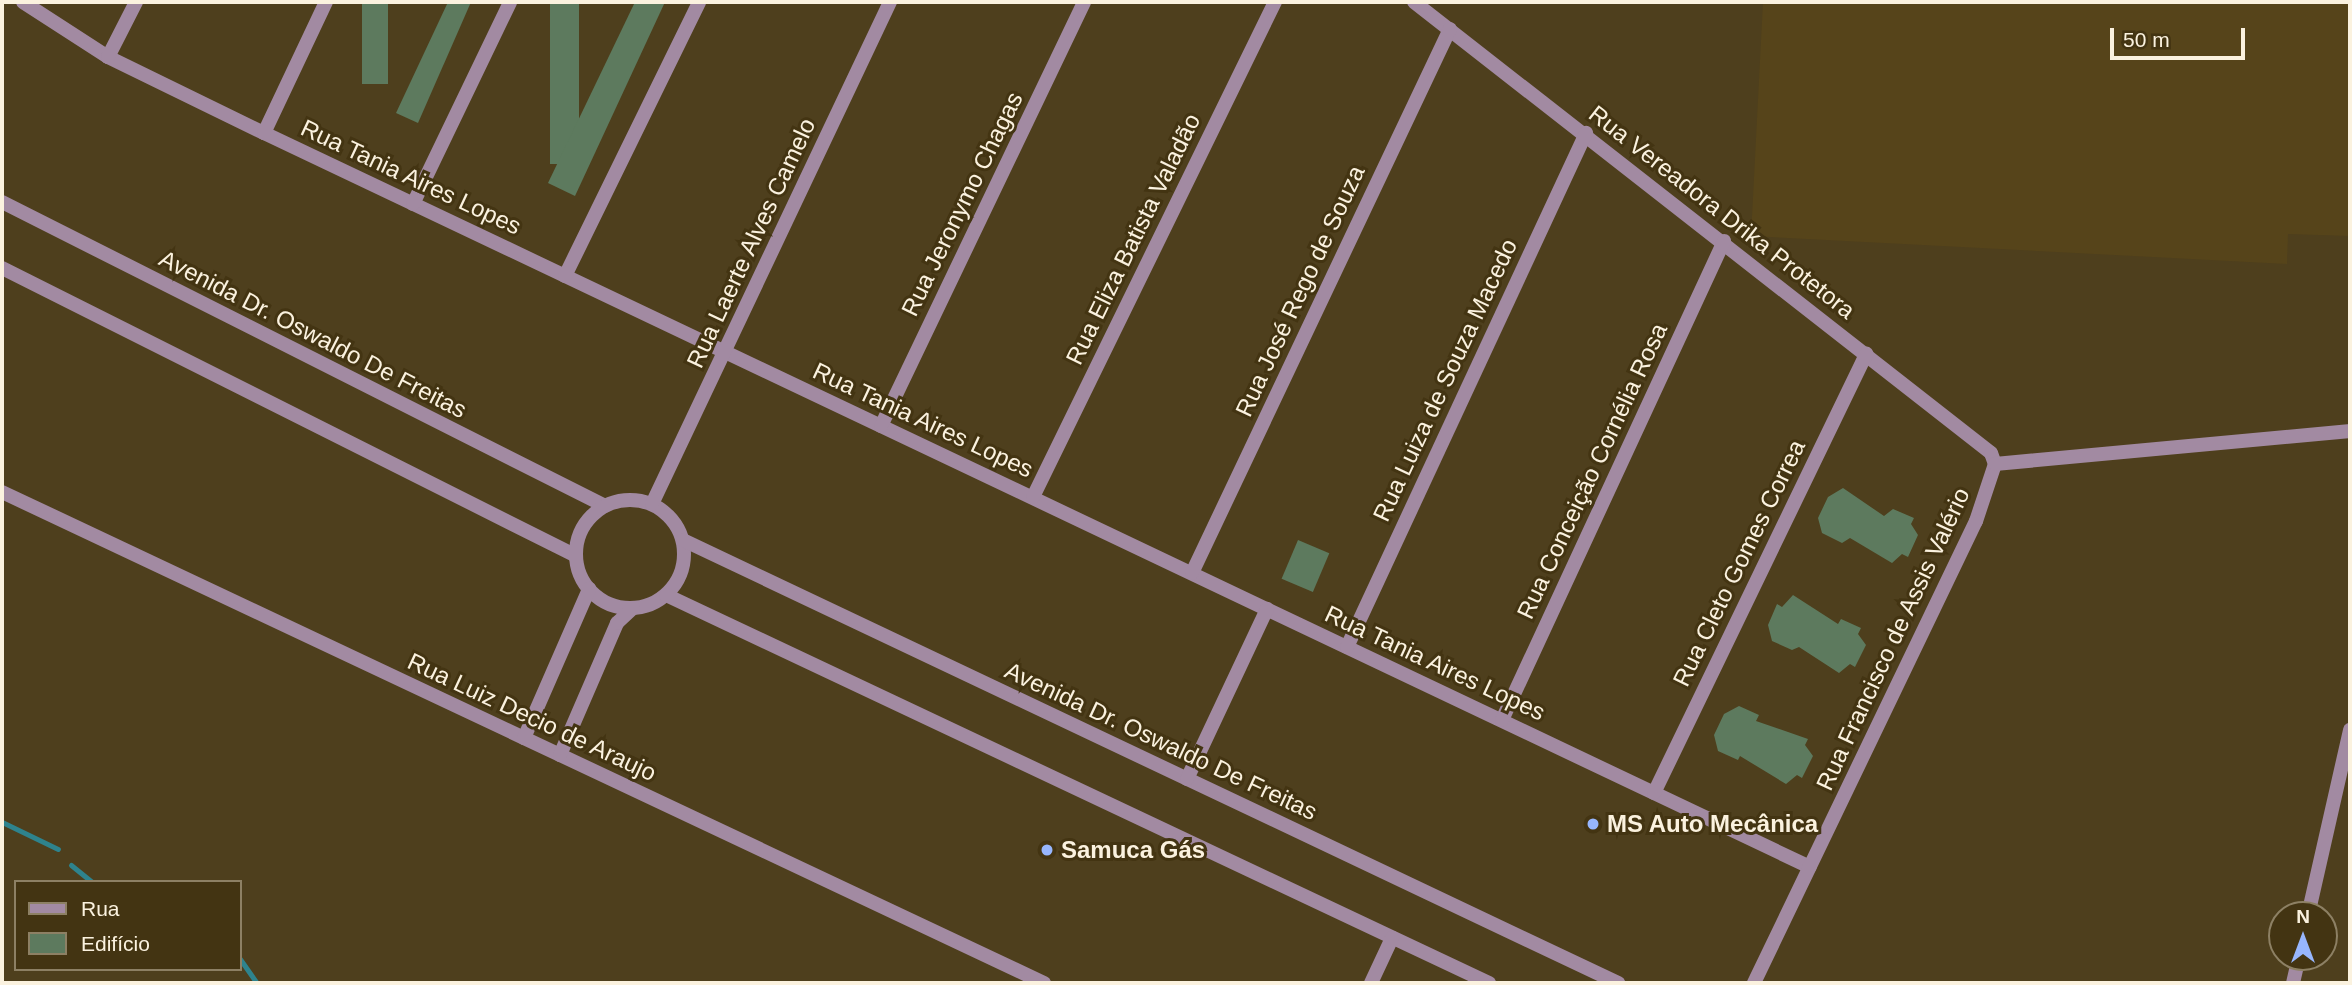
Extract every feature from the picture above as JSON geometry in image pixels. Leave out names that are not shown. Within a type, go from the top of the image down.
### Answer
[{"type":"street","name":"Rua Tania Aires Lopes","points":[[23,2],[108,57],[264,133],[1810,867]]},
{"type":"street","points":[[108,57],[136,2]]},
{"type":"street","points":[[264,133],[326,2]]},
{"type":"street","points":[[413,204],[510,2]]},
{"type":"street","points":[[565,276],[699,2]]},
{"type":"street","name":"Rua Laerte Alves Camelo","points":[[652,504],[890,2]]},
{"type":"street","name":"Rua Jeronymo Chagas","points":[[881,426],[1084,2]]},
{"type":"street","name":"Rua Eliza Batista Valadão","points":[[1033,497],[1275,2]]},
{"type":"street","name":"Rua Vereadora Drika Protetora","points":[[1414,2],[1586,133],[1991,453],[1995,464]]},
{"type":"street","name":"Rua José Rego de Souza","points":[[1192,573],[1450,29]]},
{"type":"street","name":"Rua Luiza de Souza Macedo","points":[[1347,647],[1586,133]]},
{"type":"street","name":"Avenida Dr. Oswaldo De Freitas","points":[[2,202],[605,506]]},
{"type":"street","name":"Rua Conceição Cornélia Rosa","points":[[1502,720],[1724,241]]},
{"type":"street","points":[[2,268],[576,556]]},
{"type":"street","name":"Rua Cleto Gomes Correa","points":[[1654,793],[1866,354]]},
{"type":"street","points":[[1995,464],[2350,431]]},
{"type":"street","name":"Rua Francisco de Assis Valério","points":[[1754,983],[1976,521],[1995,464]]},
{"type":"street","name":"Rua Luiz Decio de Araujo","points":[[2,492],[1044,983]]},
{"type":"street","points":[[560,755],[617,623],[633,608],[666,595],[681,572],[683,540],[671,518],[652,504],[628,500],[605,506],[586,522],[576,556],[589,589],[608,603],[633,608]]},
{"type":"street","name":"Avenida Dr. Oswaldo De Freitas","points":[[683,540],[1618,983]]},
{"type":"street","points":[[524,738],[589,589]]},
{"type":"street","points":[[666,595],[1489,983]]},
{"type":"street","points":[[1187,779],[1267,608]]},
{"type":"street","points":[[2311,901],[2350,730]]},
{"type":"street","points":[[1371,983],[1392,938]]},
{"type":"shaded area","points":[[1763,2],[2350,2],[2350,236],[2288,234],[2287,264],[1751,236]]},
{"type":"building","points":[[362,2],[388,2],[388,84],[362,84]]},
{"type":"building","points":[[448,2],[471,2],[418,123],[396,113]]},
{"type":"building","points":[[550,2],[579,2],[579,164],[550,164]]},
{"type":"building","points":[[635,2],[665,2],[575,196],[548,183]]},
{"type":"building","points":[[1843,488],[1884,516],[1893,509],[1914,518],[1911,524],[1918,535],[1908,557],[1902,554],[1892,563],[1850,538],[1842,543],[1822,533],[1818,518],[1828,497]]},
{"type":"building","points":[[1298,540],[1329,553],[1313,592],[1282,579]]},
{"type":"building","points":[[1793,595],[1838,624],[1841,619],[1861,628],[1858,634],[1866,645],[1855,667],[1850,664],[1839,673],[1799,647],[1792,650],[1772,641],[1768,625],[1777,604],[1782,607]]},
{"type":"building","points":[[1739,706],[1759,715],[1756,721],[1808,739],[1805,745],[1813,756],[1802,778],[1797,775],[1786,784],[1740,756],[1738,760],[1718,751],[1714,735],[1724,714]]},
{"type":"waterway","points":[[2,822],[58,849]]},
{"type":"waterway","points":[[71,865],[90,880]]},
{"type":"waterway","points":[[242,962],[257,983]]},
{"type":"place","name":"MS Auto Mecânica","points":[[1593,824]]},
{"type":"place","name":"Samuca Gás","points":[[1047,850]]}]
